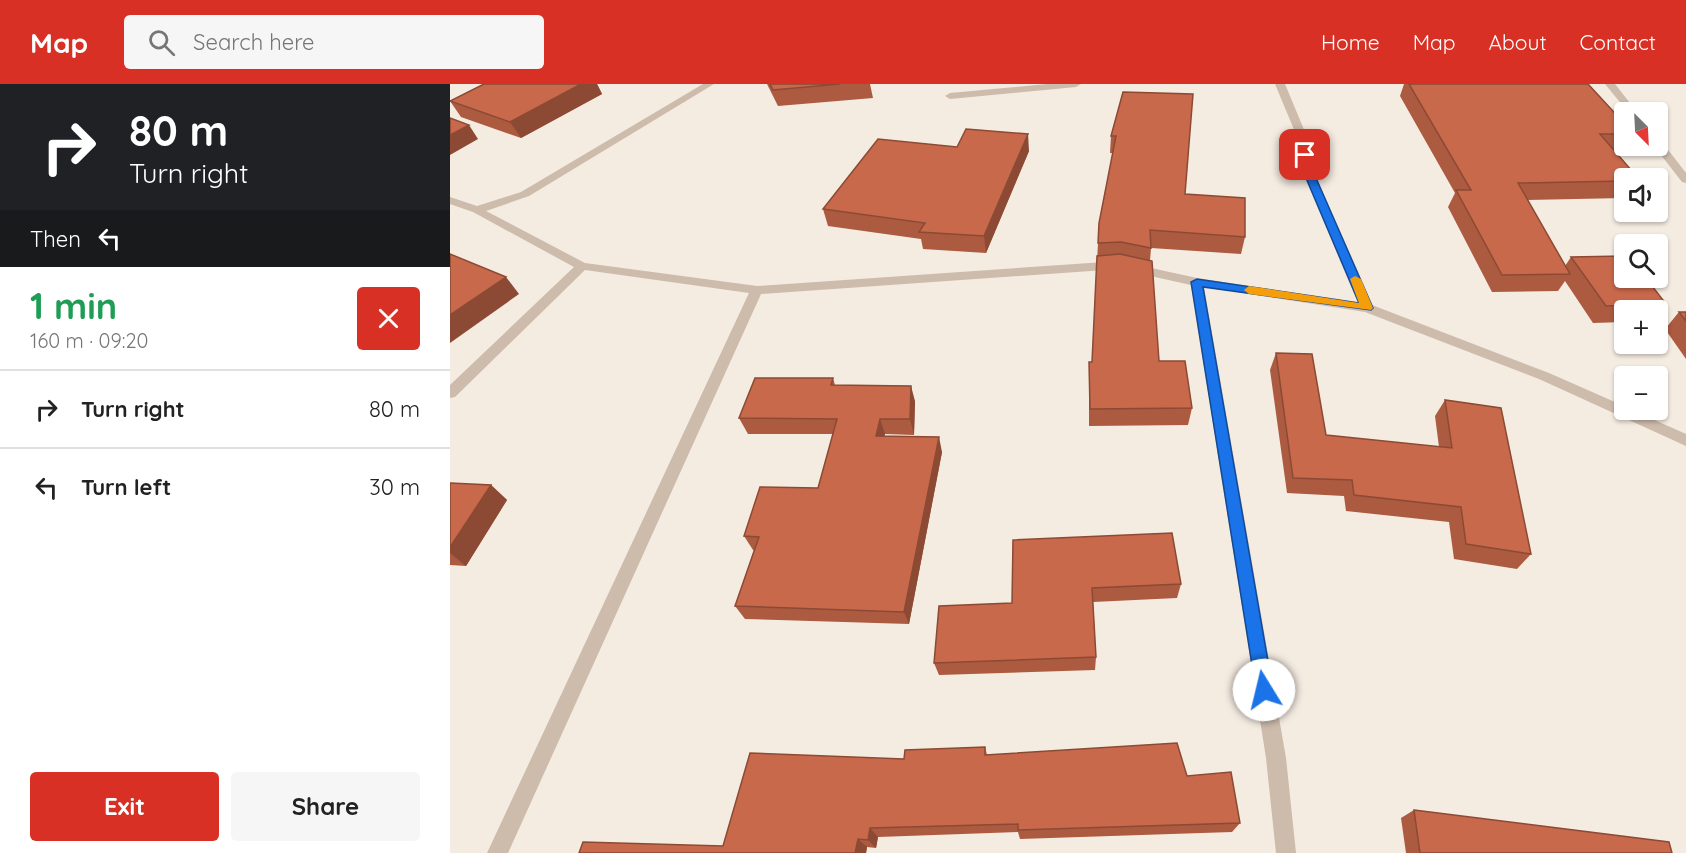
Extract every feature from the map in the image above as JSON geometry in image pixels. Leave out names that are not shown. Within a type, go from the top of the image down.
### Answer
[{"type":"street","points":[[477,210],[525,194],[709,84]]},
{"type":"street","points":[[950,96],[1076,84]]},
{"type":"street","points":[[1280,84],[1300,132],[1311,178],[1367,308]]},
{"type":"street","points":[[1610,84],[1625,102]]},
{"type":"street","points":[[1667,156],[1686,180]]},
{"type":"street","points":[[450,200],[477,210],[582,266],[757,290],[973,273],[1119,265],[1197,282],[1367,308],[1544,376],[1686,440]]},
{"type":"street","points":[[450,393],[582,266]]},
{"type":"street","points":[[1197,282],[1276,758],[1286,853]]},
{"type":"street","points":[[497,853],[757,290]]},
{"type":"building","points":[[484,84],[581,84],[510,122],[450,101]]},
{"type":"building","points":[[770,84],[840,84],[773,90]]},
{"type":"building","points":[[1409,84],[1588,84],[1614,112],[1614,134],[1600,134],[1614,150],[1614,156],[1619,156],[1629,168],[1614,168],[1614,181],[1518,183],[1570,274],[1502,275],[1456,190],[1471,190]]},
{"type":"building","points":[[1123,92],[1193,94],[1185,194],[1245,198],[1245,237],[1150,230],[1151,248],[1121,242],[1098,243],[1099,223],[1116,136],[1111,136]]},
{"type":"building","points":[[450,118],[469,125],[450,135]]},
{"type":"building","points":[[966,129],[1028,134],[984,236],[919,232],[925,223],[823,209],[878,139],[957,147]]},
{"type":"building","points":[[450,254],[506,277],[450,315]]},
{"type":"building","points":[[1120,254],[1152,261],[1159,361],[1185,361],[1192,408],[1090,409],[1089,362],[1092,362],[1097,256]]},
{"type":"building","points":[[1614,256],[1614,288],[1654,288],[1663,300],[1614,300],[1614,306],[1606,306],[1571,257]]},
{"type":"building","points":[[1679,312],[1686,312],[1686,321]]},
{"type":"building","points":[[1276,353],[1312,354],[1326,435],[1452,448],[1445,400],[1501,408],[1531,554],[1466,544],[1461,507],[1354,495],[1352,480],[1293,478]]},
{"type":"building","points":[[755,378],[833,378],[831,385],[911,386],[910,419],[880,419],[876,436],[939,437],[904,612],[735,606],[759,537],[744,536],[760,487],[818,488],[837,419],[739,418]]},
{"type":"building","points":[[450,483],[491,485],[450,547]]},
{"type":"building","points":[[1172,533],[1181,584],[1092,588],[1096,657],[934,663],[939,606],[1012,603],[1013,540]]},
{"type":"building","points":[[1177,743],[1187,776],[1231,772],[1240,823],[1018,830],[1018,824],[870,828],[868,840],[858,839],[855,853],[579,853],[583,842],[723,846],[750,753],[904,759],[905,750],[985,747],[985,755]]},
{"type":"building","points":[[1414,810],[1669,842],[1672,853],[1420,853]]},
{"type":"slow traffic","points":[[1249,290],[1367,308],[1355,279]]},
{"type":"route","points":[[1264,690],[1197,282],[1367,308],[1311,178],[1305,155]]}]
